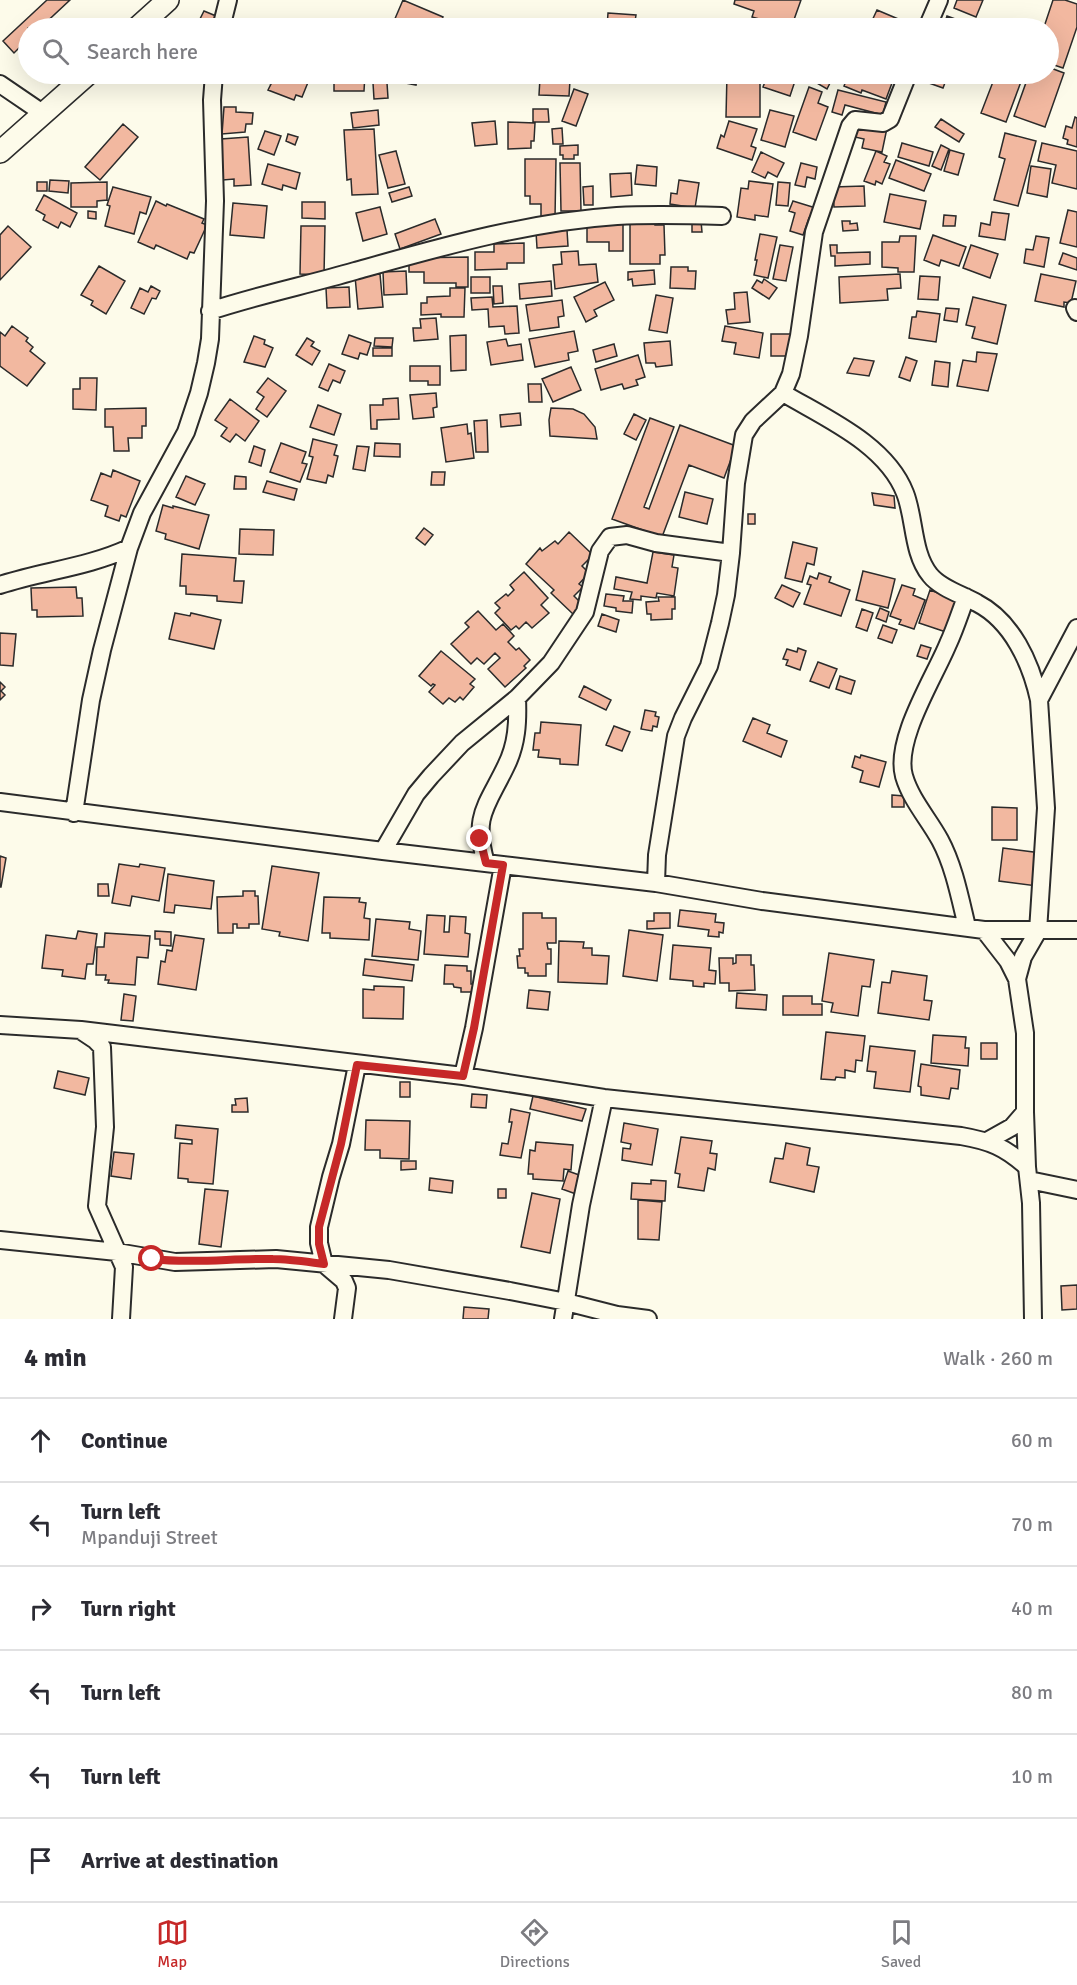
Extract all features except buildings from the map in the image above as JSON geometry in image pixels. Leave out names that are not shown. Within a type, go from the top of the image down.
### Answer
[{"type":"street","points":[[148,18],[168,0]]},
{"type":"street","points":[[224,18],[228,0]]},
{"type":"street","points":[[931,18],[939,0]]},
{"type":"street","points":[[0,84],[44,114]]},
{"type":"street","points":[[0,152],[77,84]]},
{"type":"street","points":[[74,813],[91,700],[129,548],[142,513],[186,432],[206,363],[210,339],[215,201],[213,84]]},
{"type":"street","points":[[656,883],[657,855],[676,736],[709,666],[726,595],[736,483],[744,435],[753,421],[783,393],[791,374],[814,232],[850,126],[855,120],[884,123],[890,119],[904,84]]},
{"type":"street","points":[[210,311],[242,300],[442,246],[534,226],[616,216],[659,214],[722,216]]},
{"type":"street","points":[[783,393],[865,442],[876,451],[905,492],[921,558],[930,576],[984,607],[1002,621],[1016,641],[1029,668],[1040,700],[1046,808],[1038,931],[1023,957],[1017,979]]},
{"type":"street","points":[[383,851],[416,794],[431,776],[462,743],[517,698],[551,663],[585,612],[600,551],[610,537],[627,535],[656,543],[731,553]]},
{"type":"street","points":[[0,585],[23,577],[96,561],[129,548]]},
{"type":"street","points":[[966,597],[948,644],[909,730],[903,775],[911,793],[940,840],[967,927]]},
{"type":"street","points":[[1040,700],[1077,628]]},
{"type":"street","points":[[486,863],[479,825],[483,811],[507,765],[516,740],[517,698]]},
{"type":"street","points":[[0,802],[74,813],[656,883],[762,901],[984,930],[1077,930]]},
{"type":"street","points":[[463,1076],[474,1028],[503,865]]},
{"type":"street","points":[[984,930],[1008,961],[1017,979],[1025,1033],[1025,1112],[1033,1319]]},
{"type":"street","points":[[0,1025],[81,1030],[463,1076],[604,1098],[961,1136],[987,1141],[1007,1150],[1028,1174],[1077,1190]]},
{"type":"street","points":[[81,1030],[102,1047],[105,1127],[97,1206],[124,1267],[121,1319]]},
{"type":"street","points":[[343,1319],[346,1288],[344,1281],[324,1264],[319,1244],[319,1227],[341,1144],[357,1065]]},
{"type":"street","points":[[563,1319],[581,1205],[604,1098]]},
{"type":"street","points":[[987,1141],[1012,1127],[1025,1112]]},
{"type":"street","points":[[0,1240],[117,1252],[175,1262],[276,1259],[389,1270],[442,1278],[567,1302],[617,1315],[648,1319]]},
{"type":"route","points":[[152,1259],[175,1262],[276,1259],[324,1264],[319,1244],[319,1227],[341,1144],[357,1065],[463,1076],[474,1028],[503,865],[486,863],[480,839]]}]
